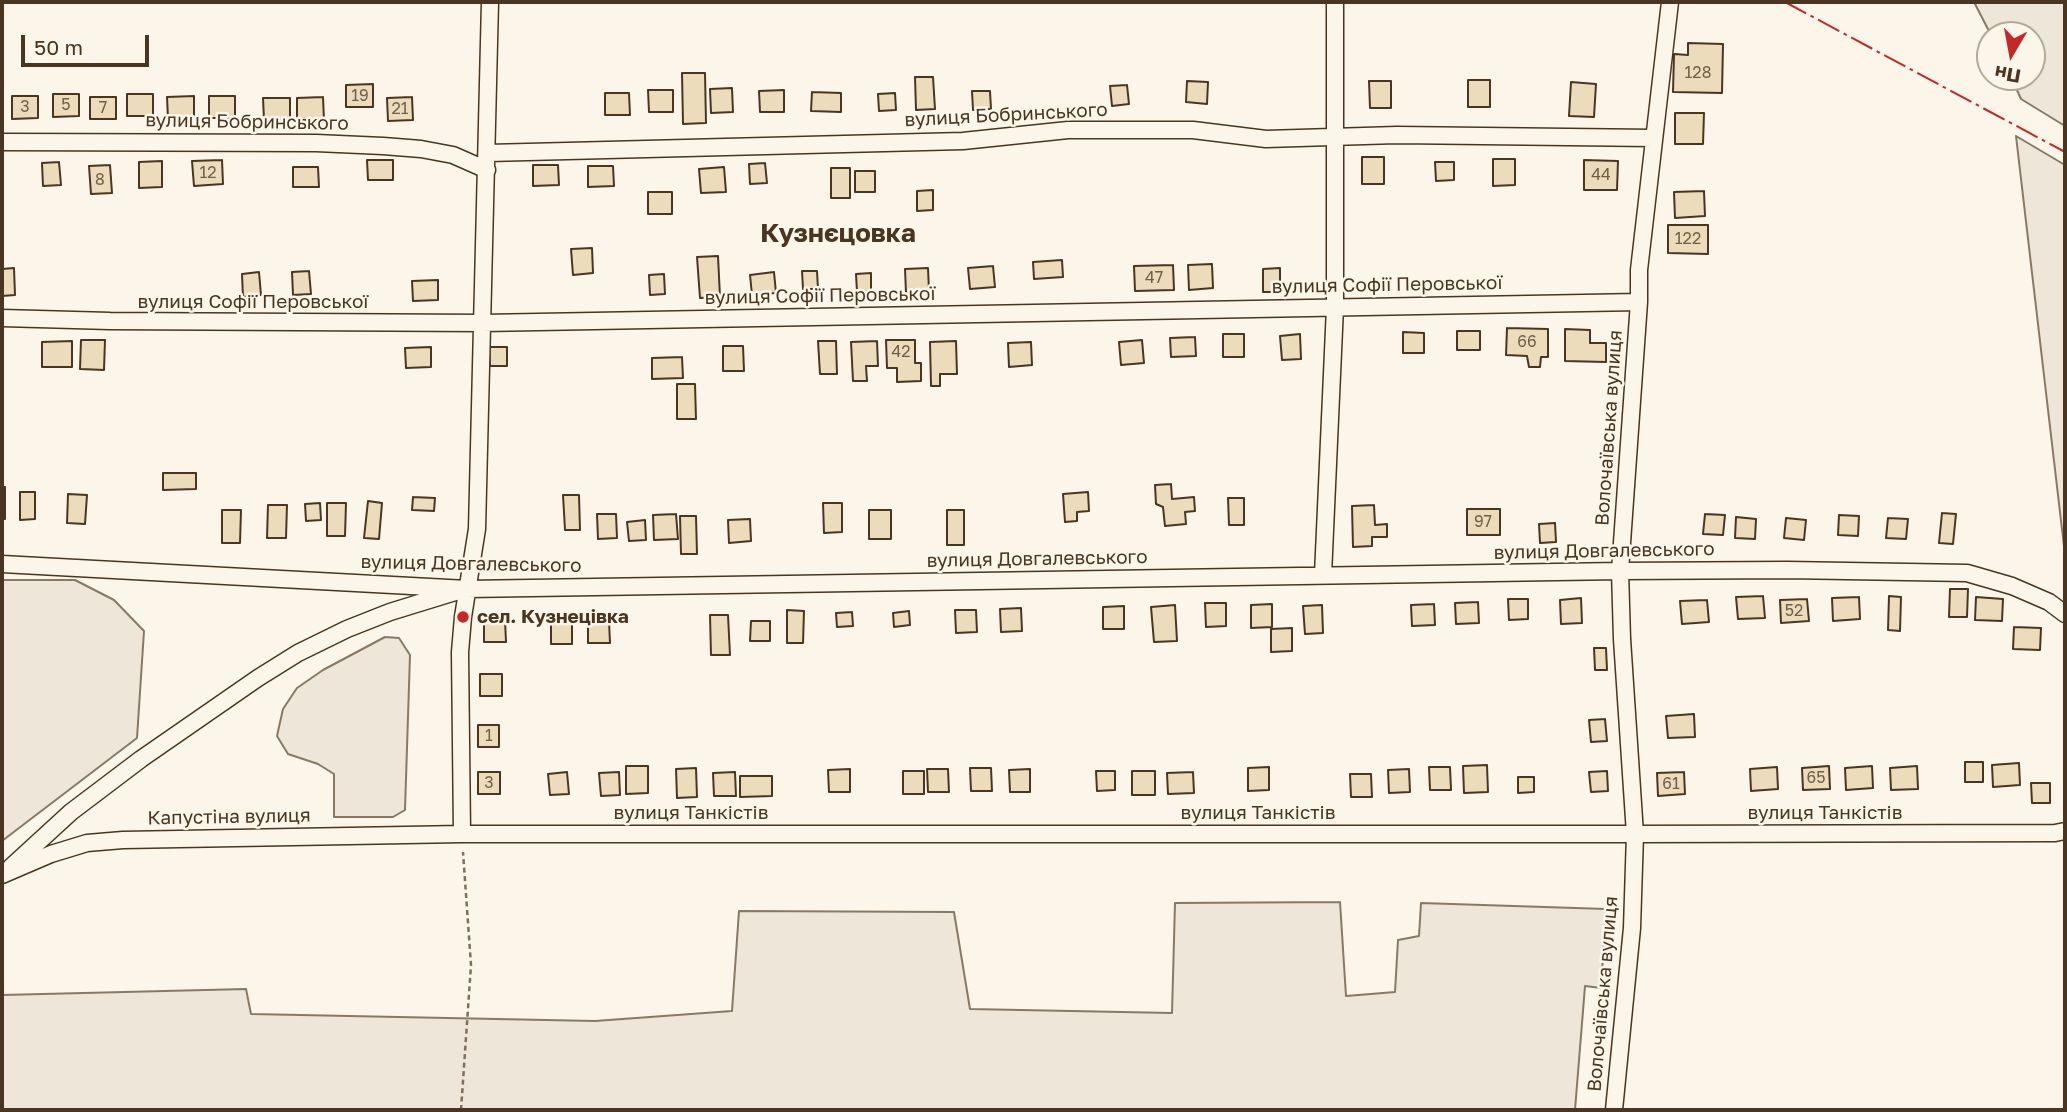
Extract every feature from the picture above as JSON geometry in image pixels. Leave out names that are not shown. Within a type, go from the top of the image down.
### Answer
[{"type":"street","points":[[462,834],[460,652],[477,529],[490,2]]},
{"type":"street","points":[[1323,575],[1335,307],[1335,2]]},
{"type":"street","name":"Волочаївська вулиця","points":[[1614,1110],[1632,928],[1635,834],[1620,571],[1639,270],[1670,2]]},
{"type":"street","name":"вулиця Бобринського","points":[[488,153],[963,141],[1068,130],[1193,130],[1266,139],[1410,135],[1653,138]]},
{"type":"street","name":"вулиця Бобринського","points":[[2,142],[316,143],[383,146],[453,155],[487,170]]},
{"type":"street","name":"вулиця Софії Перовської","points":[[2,318],[122,322],[483,323],[1639,302]]},
{"type":"street","name":"вулиця Довгалевського","points":[[2,564],[467,589],[1620,571],[1968,573],[2012,586],[2049,602],[2065,614]]},
{"type":"street","points":[[2,875],[71,812],[141,759],[278,665],[347,629],[390,612],[467,589]]},
{"type":"street","name":"вулиця Танкістів","points":[[462,834],[2060,832]]},
{"type":"street","name":"Капустіна вулиця","points":[[2,875],[51,854],[87,843],[462,834]]},
{"type":"path","points":[[461,1110],[471,965],[462,834]]},
{"type":"shaded area","points":[[1974,2],[2065,2],[2065,126],[2021,99],[2017,91],[2046,91],[2046,21],[1984,21]]},
{"type":"shaded area","points":[[2016,136],[2065,165],[2065,555]]},
{"type":"shaded area","points":[[2,580],[75,580],[114,600],[144,631],[137,738],[2,841]]},
{"type":"shaded area","points":[[385,637],[399,638],[410,655],[405,810],[393,817],[334,817],[334,774],[318,764],[288,754],[277,736],[283,709],[297,688],[323,670]]},
{"type":"shaded area","points":[[1340,902],[1346,996],[1395,992],[1398,940],[1419,936],[1421,903],[1606,909],[1601,988],[1585,986],[1575,1110],[2,1110],[2,995],[246,989],[251,1014],[595,1021],[732,1011],[739,911],[954,912],[970,1009],[1172,1013],[1175,903]]},
{"type":"building","points":[[1688,43],[1723,44],[1722,93],[1673,92],[1674,54],[1688,55]]},
{"type":"building","points":[[682,73],[705,73],[706,123],[683,124]]},
{"type":"building","points":[[915,77],[933,77],[935,109],[916,110]]},
{"type":"building","points":[[1468,80],[1490,80],[1490,107],[1468,107]]},
{"type":"building","points":[[1187,81],[1208,82],[1207,104],[1186,102]]},
{"type":"building","points":[[1369,81],[1391,81],[1391,108],[1370,108]]},
{"type":"building","points":[[1571,82],[1596,84],[1594,117],[1569,116]]},
{"type":"building","points":[[373,84],[373,107],[346,107],[346,85]]},
{"type":"building","points":[[1127,85],[1129,104],[1112,106],[1110,86]]},
{"type":"building","points":[[732,88],[733,112],[711,113],[710,89]]},
{"type":"building","points":[[648,90],[673,90],[673,112],[649,112]]},
{"type":"building","points":[[784,90],[784,112],[760,112],[759,91]]},
{"type":"building","points":[[972,91],[990,91],[991,109],[973,110]]},
{"type":"building","points":[[812,92],[841,93],[841,112],[811,111]]},
{"type":"building","points":[[605,93],[629,93],[630,115],[605,115]]},
{"type":"building","points":[[895,93],[896,110],[879,111],[878,94]]},
{"type":"building","points":[[53,94],[79,94],[79,116],[53,117]]},
{"type":"building","points":[[127,94],[153,94],[153,116],[127,116]]},
{"type":"building","points":[[12,96],[38,96],[38,118],[12,119]]},
{"type":"building","points":[[194,96],[194,119],[168,119],[167,97]]},
{"type":"building","points":[[209,96],[235,96],[235,118],[209,118]]},
{"type":"building","points":[[90,97],[116,97],[116,119],[90,119]]},
{"type":"building","points":[[323,97],[324,120],[297,120],[297,98]]},
{"type":"building","points":[[412,97],[413,120],[388,121],[387,98]]},
{"type":"building","points":[[263,98],[290,98],[290,120],[264,120]]},
{"type":"building","points":[[1675,113],[1704,113],[1703,144],[1675,144]]},
{"type":"building","points":[[1362,157],[1384,157],[1384,184],[1362,184]]},
{"type":"building","points":[[1493,159],[1515,159],[1515,185],[1493,186]]},
{"type":"building","points":[[222,160],[223,184],[194,186],[192,161]]},
{"type":"building","points":[[367,160],[393,160],[393,180],[368,180]]},
{"type":"building","points":[[1584,160],[1618,161],[1617,190],[1584,190]]},
{"type":"building","points":[[162,161],[162,187],[139,188],[139,162]]},
{"type":"building","points":[[59,162],[61,185],[43,186],[42,163]]},
{"type":"building","points":[[1435,162],[1454,162],[1454,180],[1436,181]]},
{"type":"building","points":[[765,163],[767,183],[750,184],[749,164]]},
{"type":"building","points":[[110,165],[112,193],[91,194],[89,166]]},
{"type":"building","points":[[533,165],[558,165],[559,185],[533,186]]},
{"type":"building","points":[[588,166],[613,166],[614,186],[588,187]]},
{"type":"building","points":[[293,167],[318,167],[319,187],[293,187]]},
{"type":"building","points":[[724,167],[726,192],[701,193],[699,169]]},
{"type":"building","points":[[831,168],[850,168],[850,198],[831,198]]},
{"type":"building","points":[[855,171],[875,171],[875,192],[855,192]]},
{"type":"building","points":[[933,190],[933,210],[917,211],[917,191]]},
{"type":"building","points":[[1704,191],[1705,216],[1675,218],[1674,192]]},
{"type":"building","points":[[648,192],[672,192],[672,214],[648,214]]},
{"type":"building","points":[[1668,225],[1708,225],[1708,254],[1668,253]]},
{"type":"building","points":[[592,248],[593,273],[573,275],[571,249]]},
{"type":"building","points":[[718,256],[720,297],[700,298],[697,257]]},
{"type":"building","points":[[1062,260],[1063,277],[1034,279],[1033,262]]},
{"type":"building","points":[[1212,264],[1213,288],[1189,290],[1188,265]]},
{"type":"building","points":[[1173,265],[1174,290],[1135,291],[1134,266]]},
{"type":"building","points":[[993,266],[995,287],[970,289],[968,268]]},
{"type":"building","points":[[14,268],[15,295],[2,296],[2,269]]},
{"type":"building","points":[[928,268],[929,291],[906,293],[905,269]]},
{"type":"building","points":[[1280,268],[1280,292],[1263,292],[1263,269]]},
{"type":"building","points":[[309,271],[311,294],[293,295],[292,272]]},
{"type":"building","points":[[802,271],[817,271],[818,289],[803,289]]},
{"type":"building","points":[[259,272],[261,295],[243,297],[242,274]]},
{"type":"building","points":[[774,272],[776,293],[752,295],[750,275]]},
{"type":"building","points":[[871,273],[871,291],[857,292],[856,274]]},
{"type":"building","points":[[664,274],[665,294],[650,295],[649,275]]},
{"type":"building","points":[[438,280],[438,300],[413,301],[412,281]]},
{"type":"building","points":[[1507,328],[1548,329],[1548,357],[1541,357],[1540,367],[1529,367],[1527,356],[1506,355]]},
{"type":"building","points":[[1565,329],[1590,330],[1590,343],[1606,343],[1606,362],[1565,361]]},
{"type":"building","points":[[1457,331],[1480,331],[1480,350],[1457,350]]},
{"type":"building","points":[[1403,332],[1424,333],[1424,353],[1403,353]]},
{"type":"building","points":[[1223,334],[1244,334],[1244,357],[1223,357]]},
{"type":"building","points":[[1300,334],[1301,359],[1282,360],[1280,336]]},
{"type":"building","points":[[1195,337],[1196,356],[1171,357],[1170,338]]},
{"type":"building","points":[[81,340],[105,340],[104,370],[80,369]]},
{"type":"building","points":[[886,340],[915,340],[915,363],[921,363],[921,381],[897,382],[897,368],[887,368]]},
{"type":"building","points":[[1142,340],[1144,363],[1121,365],[1119,342]]},
{"type":"building","points":[[72,341],[72,367],[42,367],[42,342]]},
{"type":"building","points":[[818,341],[836,341],[837,374],[820,374]]},
{"type":"building","points":[[877,341],[878,366],[866,366],[867,381],[853,381],[851,342]]},
{"type":"building","points":[[956,341],[957,374],[940,374],[940,386],[931,386],[930,342]]},
{"type":"building","points":[[1031,342],[1032,365],[1009,367],[1008,343]]},
{"type":"building","points":[[723,346],[743,346],[744,371],[723,371]]},
{"type":"building","points":[[431,347],[431,367],[406,368],[405,348]]},
{"type":"building","points":[[489,347],[507,347],[507,366],[490,366]]},
{"type":"building","points":[[682,357],[683,378],[652,379],[652,358]]},
{"type":"building","points":[[677,384],[695,384],[696,419],[677,419]]},
{"type":"building","points":[[163,473],[196,473],[196,489],[163,490]]},
{"type":"building","points":[[1171,484],[1172,499],[1194,497],[1195,511],[1185,512],[1186,524],[1165,526],[1163,507],[1156,504],[1155,485]]},
{"type":"building","points":[[2,487],[5,487],[5,519],[2,519]]},
{"type":"building","points":[[20,492],[35,492],[35,519],[20,520]]},
{"type":"building","points":[[1088,492],[1089,511],[1077,512],[1077,521],[1065,522],[1063,494]]},
{"type":"building","points":[[68,494],[87,495],[85,524],[67,523]]},
{"type":"building","points":[[563,495],[579,495],[580,530],[565,530]]},
{"type":"building","points":[[413,497],[435,498],[434,511],[412,510]]},
{"type":"building","points":[[1228,498],[1244,498],[1244,525],[1229,525]]},
{"type":"building","points":[[368,501],[382,503],[379,539],[364,538]]},
{"type":"building","points":[[320,503],[321,520],[306,521],[305,504]]},
{"type":"building","points":[[327,503],[346,503],[345,536],[327,536]]},
{"type":"building","points":[[823,503],[842,503],[842,532],[824,533]]},
{"type":"building","points":[[268,505],[287,505],[286,538],[267,538]]},
{"type":"building","points":[[1374,505],[1375,525],[1387,524],[1387,537],[1372,537],[1372,546],[1353,547],[1352,506]]},
{"type":"building","points":[[1467,509],[1500,509],[1500,535],[1467,535]]},
{"type":"building","points":[[222,510],[241,510],[240,543],[222,543]]},
{"type":"building","points":[[869,510],[891,510],[891,539],[869,539]]},
{"type":"building","points":[[947,510],[964,510],[964,545],[947,545]]},
{"type":"building","points":[[1942,513],[1956,514],[1953,544],[1939,543]]},
{"type":"building","points":[[597,514],[616,514],[617,538],[598,539]]},
{"type":"building","points":[[676,514],[678,539],[654,540],[653,515]]},
{"type":"building","points":[[1705,514],[1725,515],[1723,535],[1703,534]]},
{"type":"building","points":[[1839,515],[1859,516],[1858,536],[1838,535]]},
{"type":"building","points":[[680,516],[696,516],[697,554],[681,554]]},
{"type":"building","points":[[1736,517],[1756,519],[1755,539],[1735,538]]},
{"type":"building","points":[[1786,518],[1806,520],[1804,540],[1784,538]]},
{"type":"building","points":[[1888,518],[1908,519],[1906,539],[1886,538]]},
{"type":"building","points":[[750,519],[751,541],[729,543],[728,520]]},
{"type":"building","points":[[645,520],[646,540],[629,541],[627,522]]},
{"type":"building","points":[[1555,523],[1556,542],[1540,543],[1539,524]]},
{"type":"building","points":[[1950,589],[1968,589],[1967,617],[1949,617]]},
{"type":"building","points":[[1763,596],[1765,618],[1738,619],[1736,597]]},
{"type":"building","points":[[1889,596],[1901,597],[1900,631],[1888,630]]},
{"type":"building","points":[[1859,597],[1860,619],[1833,621],[1832,598]]},
{"type":"building","points":[[1976,597],[2003,599],[2002,621],[1975,620]]},
{"type":"building","points":[[1581,598],[1582,623],[1561,624],[1560,600]]},
{"type":"building","points":[[1508,599],[1528,599],[1528,619],[1509,620]]},
{"type":"building","points":[[1807,599],[1809,621],[1781,623],[1780,600]]},
{"type":"building","points":[[1707,600],[1709,622],[1682,624],[1680,601]]},
{"type":"building","points":[[1478,602],[1479,623],[1456,624],[1455,603]]},
{"type":"building","points":[[1205,603],[1226,603],[1226,626],[1206,627]]},
{"type":"building","points":[[1272,604],[1272,627],[1251,628],[1251,605]]},
{"type":"building","points":[[1434,604],[1435,625],[1412,626],[1411,605]]},
{"type":"building","points":[[1175,605],[1177,641],[1154,642],[1151,607]]},
{"type":"building","points":[[1322,605],[1323,633],[1305,634],[1303,606]]},
{"type":"building","points":[[1124,606],[1124,629],[1103,629],[1103,607]]},
{"type":"building","points":[[1021,608],[1022,631],[1001,632],[1000,609]]},
{"type":"building","points":[[787,610],[804,611],[803,643],[787,643]]},
{"type":"building","points":[[955,610],[976,610],[977,632],[956,633]]},
{"type":"building","points":[[909,611],[910,625],[894,627],[893,613]]},
{"type":"building","points":[[852,612],[853,626],[837,627],[836,613]]},
{"type":"building","points":[[710,615],[728,615],[730,655],[711,655]]},
{"type":"building","points":[[484,620],[505,620],[506,642],[484,642]]},
{"type":"building","points":[[588,621],[609,621],[610,643],[588,643]]},
{"type":"building","points":[[751,621],[770,621],[770,641],[750,641]]},
{"type":"building","points":[[551,622],[572,622],[572,644],[551,644]]},
{"type":"building","points":[[2014,627],[2041,628],[2040,650],[2013,649]]},
{"type":"building","points":[[1292,628],[1292,651],[1271,652],[1271,629]]},
{"type":"building","points":[[1594,648],[1606,648],[1607,670],[1595,670]]},
{"type":"building","points":[[480,674],[502,674],[502,696],[480,696]]},
{"type":"building","points":[[1694,714],[1695,737],[1668,738],[1666,716]]},
{"type":"building","points":[[1605,719],[1607,741],[1591,742],[1589,720]]},
{"type":"building","points":[[478,725],[499,725],[499,747],[478,747]]},
{"type":"building","points":[[1965,762],[1983,762],[1983,782],[1965,782]]},
{"type":"building","points":[[2019,763],[2020,785],[1993,787],[1992,765]]},
{"type":"building","points":[[1487,765],[1488,792],[1464,793],[1463,766]]},
{"type":"building","points":[[626,766],[648,766],[648,793],[626,794]]},
{"type":"building","points":[[1829,766],[1830,789],[1803,790],[1802,768]]},
{"type":"building","points":[[1872,766],[1873,788],[1846,790],[1845,768]]},
{"type":"building","points":[[1917,766],[1918,789],[1891,790],[1890,768]]},
{"type":"building","points":[[1269,767],[1269,790],[1248,791],[1248,768]]},
{"type":"building","points":[[1429,767],[1450,767],[1451,790],[1430,790]]},
{"type":"building","points":[[1777,767],[1778,789],[1751,791],[1750,769]]},
{"type":"building","points":[[696,768],[697,797],[677,798],[676,769]]},
{"type":"building","points":[[970,768],[991,768],[992,791],[971,791]]},
{"type":"building","points":[[850,769],[850,792],[829,792],[828,770]]},
{"type":"building","points":[[927,769],[948,769],[949,792],[928,792]]},
{"type":"building","points":[[1030,769],[1030,792],[1010,792],[1009,770]]},
{"type":"building","points":[[1409,769],[1410,792],[1389,793],[1388,770]]},
{"type":"building","points":[[903,771],[924,771],[924,794],[903,794]]},
{"type":"building","points":[[1096,771],[1115,771],[1115,790],[1097,791]]},
{"type":"building","points":[[1132,771],[1155,771],[1155,795],[1132,795]]},
{"type":"building","points":[[1607,771],[1608,791],[1591,792],[1589,772]]},
{"type":"building","points":[[478,772],[500,772],[500,794],[478,794]]},
{"type":"building","points":[[567,772],[569,794],[550,795],[548,774]]},
{"type":"building","points":[[619,772],[620,795],[601,796],[599,773]]},
{"type":"building","points":[[735,772],[736,796],[714,796],[713,773]]},
{"type":"building","points":[[1193,772],[1194,793],[1168,794],[1167,773]]},
{"type":"building","points":[[1684,772],[1685,794],[1658,796],[1657,773]]},
{"type":"building","points":[[1350,774],[1371,774],[1372,797],[1351,797]]},
{"type":"building","points":[[740,776],[772,776],[772,796],[740,797]]},
{"type":"building","points":[[1518,777],[1534,777],[1534,792],[1518,793]]},
{"type":"building","points":[[2031,783],[2050,783],[2050,803],[2032,803]]},
{"type":"power","points":[[1785,2],[2065,152]]},
{"type":"place","name":"сел. Кузнецівка","points":[[463,617]]},
{"type":"district","name":"Кузнєцовка","points":[[838,234]]}]
